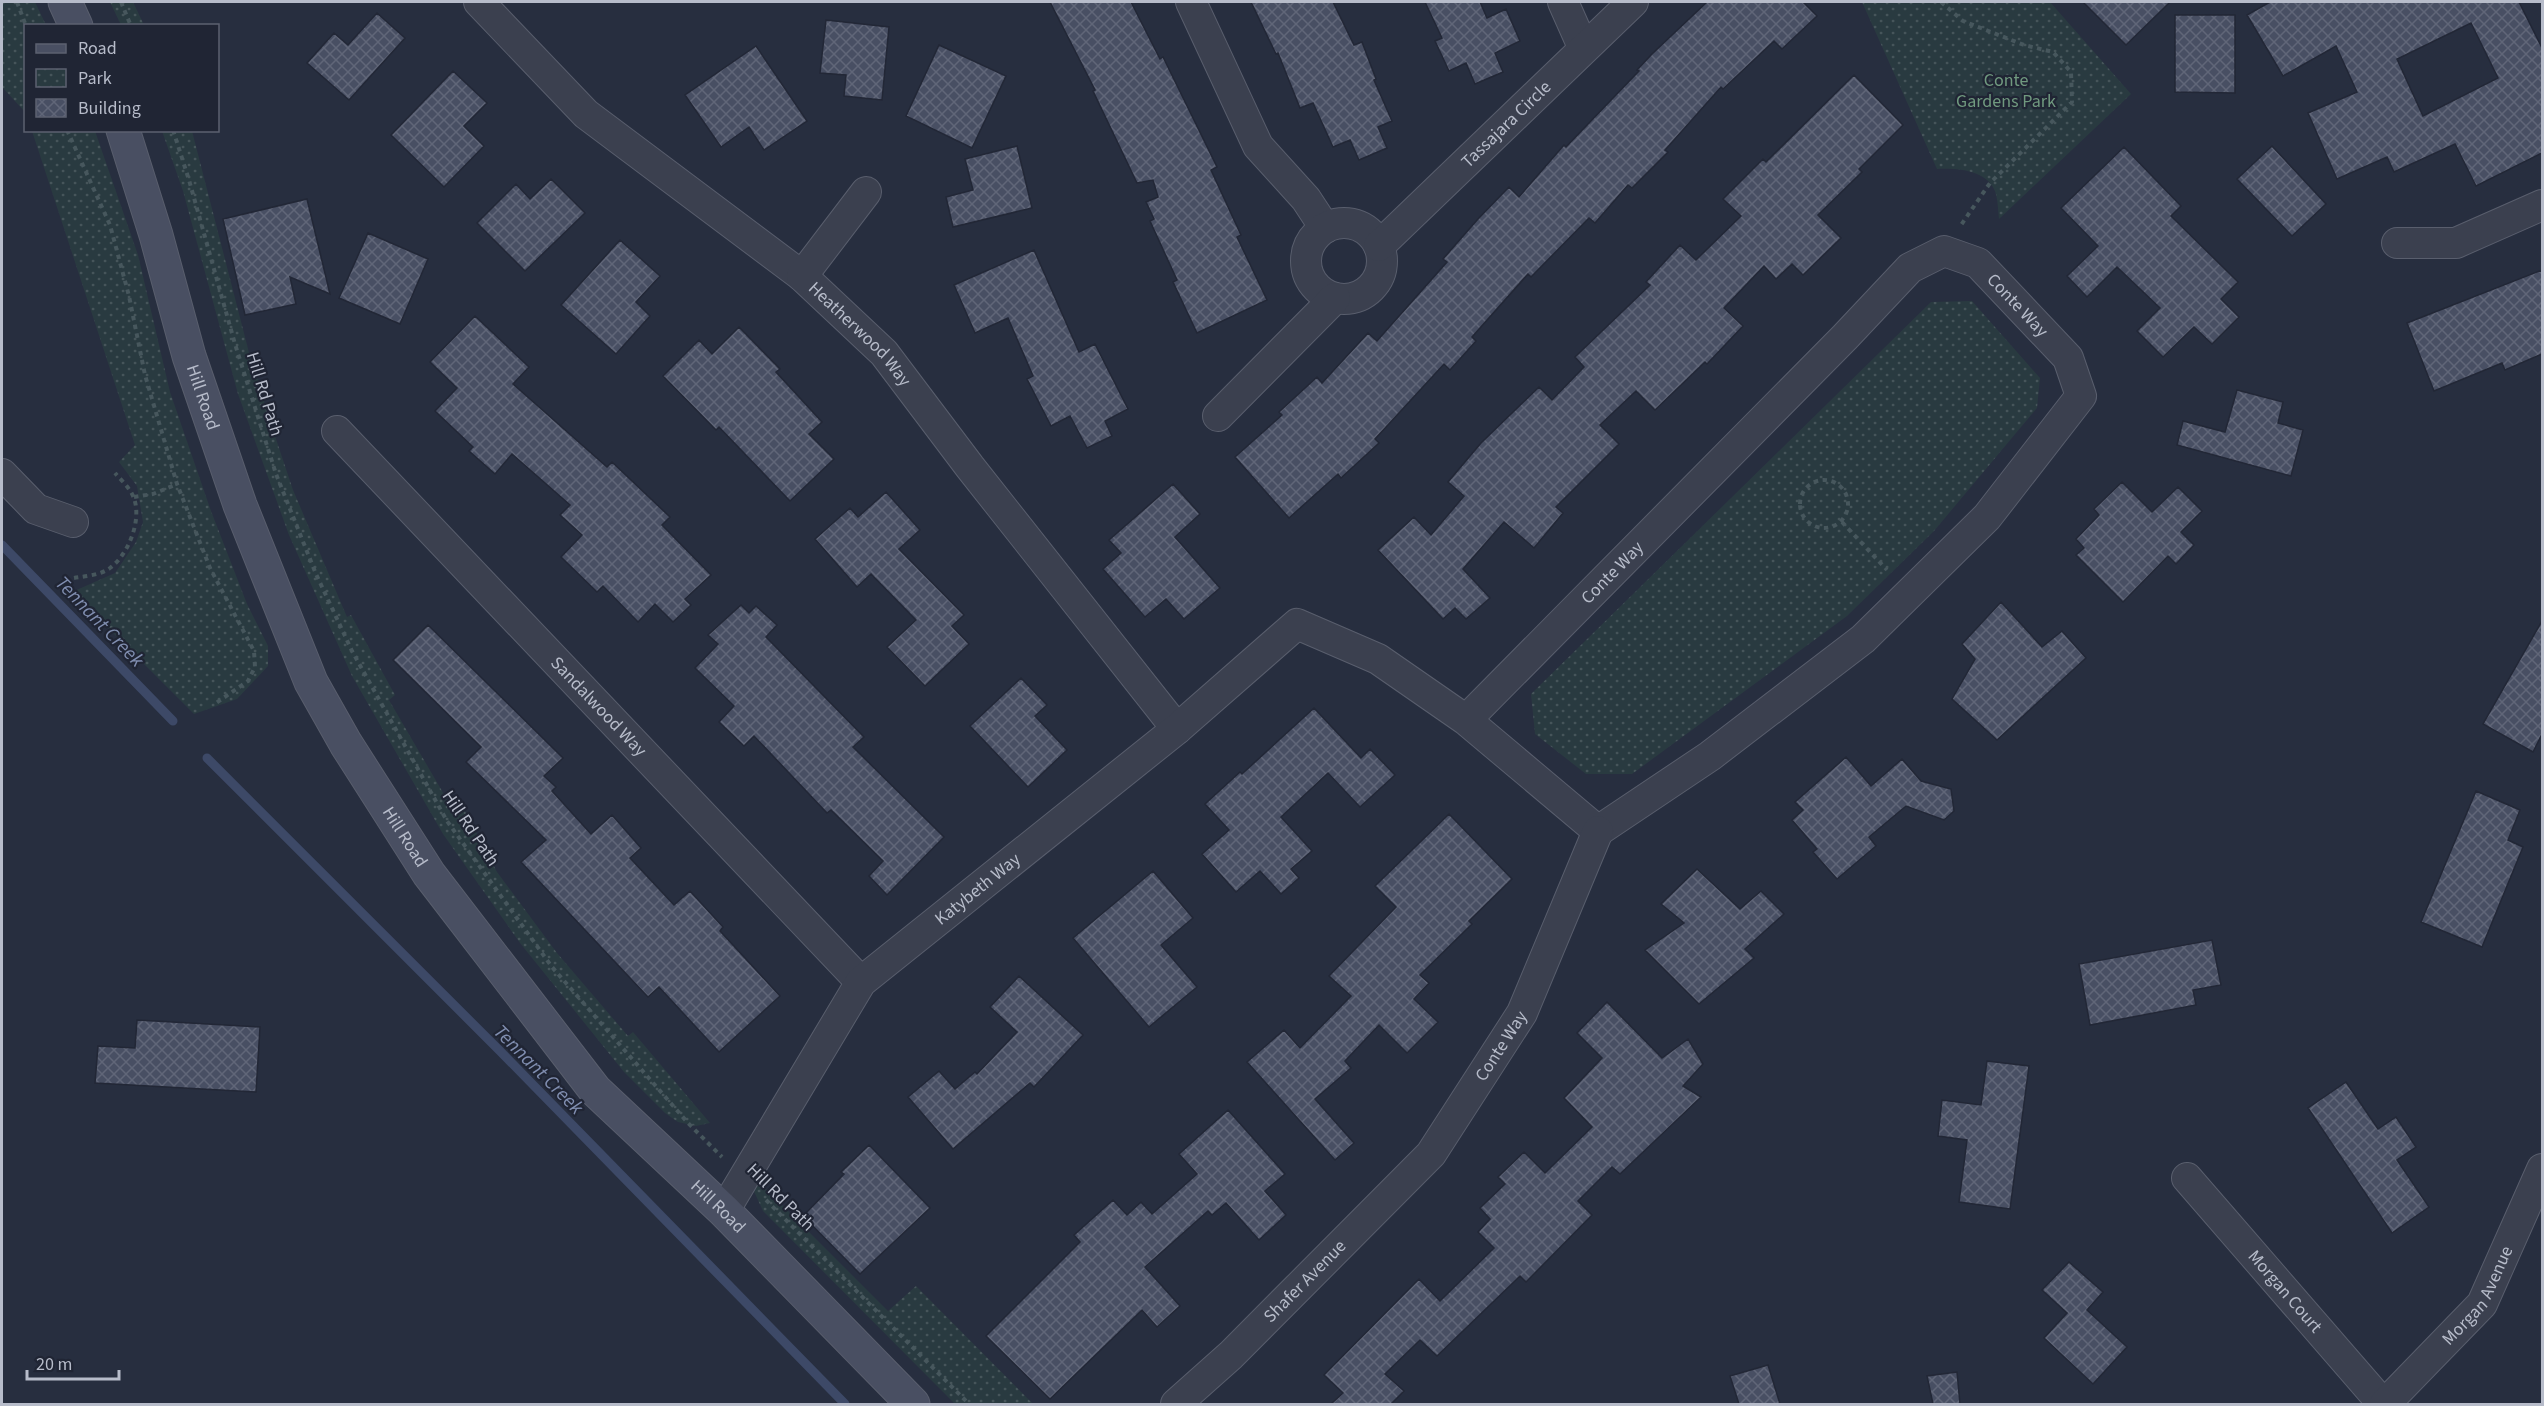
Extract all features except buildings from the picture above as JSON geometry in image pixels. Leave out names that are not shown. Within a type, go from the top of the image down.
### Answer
[{"type":"main road","points":[[65,2],[75,24]]},
{"type":"main road","name":"Hill Road","points":[[124,132],[197,378],[240,505],[311,682],[346,744],[429,874],[595,1090],[724,1210],[913,1404]]},
{"type":"street","name":"Heatherwood Way","points":[[479,2],[586,114],[802,276],[884,353],[970,467],[1177,729]]},
{"type":"street","points":[[1191,2],[1258,146],[1306,199],[1324,228]]},
{"type":"street","points":[[1563,2],[1584,47]]},
{"type":"street","name":"Tassajara Circle","points":[[1379,246],[1633,2]]},
{"type":"street","points":[[802,276],[866,192]]},
{"type":"street","points":[[2397,243],[2456,243],[2542,206]]},
{"type":"street","points":[[1337,224],[1349,224],[1362,228],[1379,246],[1382,259],[1379,277],[1371,288],[1360,296],[1348,299],[1335,298],[1322,293],[1312,284],[1306,267],[1306,251],[1312,240],[1324,228],[1337,224]]},
{"type":"street","name":"Conte Way","points":[[1431,1154],[1522,1013],[1598,831],[1710,756],[1863,639],[1987,517],[2080,396],[2068,358],[1978,263],[1944,251],[1911,268],[1466,720]]},
{"type":"street","points":[[1218,416],[1335,298]]},
{"type":"street","name":"Sandalwood Way","points":[[337,431],[861,982]]},
{"type":"street","points":[[2,474],[36,509],[73,522]]},
{"type":"street","name":"Katybeth Way","points":[[724,1210],[861,982],[1177,729],[1297,624],[1378,659],[1466,720]]},
{"type":"street","points":[[1466,720],[1598,831]]},
{"type":"street","name":"Shafer Avenue","points":[[1176,1404],[1231,1355],[1431,1154]]},
{"type":"street","name":"Morgan Avenue","points":[[2384,1404],[2482,1304],[2542,1169]]},
{"type":"street","name":"Morgan Court","points":[[2187,1178],[2384,1404]]},
{"type":"path","points":[[17,2],[25,24]]},
{"type":"path","points":[[121,2],[130,24]]},
{"type":"path","points":[[1941,2],[1963,21],[2024,45],[2053,52],[2071,72],[2072,102],[1990,183],[1944,251]]},
{"type":"path","points":[[68,132],[110,225],[129,296],[145,375],[177,484],[210,568],[254,651],[255,667],[248,681],[216,703]]},
{"type":"path","name":"Hill Rd Path","points":[[174,132],[276,474],[316,574],[352,651],[447,821],[552,967],[688,1123],[730,1165]]},
{"type":"path","points":[[74,578],[110,569],[123,554],[134,528],[134,498],[115,473]]},
{"type":"path","points":[[1818,480],[1831,481],[1842,487],[1848,498],[1848,511],[1842,522],[1830,528],[1818,528],[1806,521],[1800,510],[1801,498],[1807,486],[1818,480]]},
{"type":"path","points":[[134,498],[153,494],[177,484]]},
{"type":"path","points":[[1842,522],[1887,570]]},
{"type":"path","name":"Hill Rd Path","points":[[764,1199],[969,1404]]},
{"type":"green space","points":[[2,2],[35,2],[46,24],[24,24],[24,111],[2,87]]},
{"type":"green space","points":[[110,2],[133,2],[144,24],[121,24]]},
{"type":"green space","name":"Conte Gardens Park","points":[[1862,2],[2050,2],[2131,94],[1999,219],[1996,194],[1987,180],[1980,175],[1963,170],[1937,169]]},
{"type":"green space","points":[[32,132],[95,132],[138,255],[170,392],[211,511],[247,604],[268,646],[268,666],[237,699],[194,714],[72,592],[115,573],[136,542],[143,522],[137,486],[119,462],[135,445]]},
{"type":"green space","points":[[162,132],[192,132],[255,376],[267,388],[264,403],[293,490],[347,617],[351,615],[395,695],[389,700],[449,803],[458,798],[497,872],[557,953],[628,1036],[633,1032],[710,1123],[696,1126],[678,1122],[665,1113],[624,1072],[520,943],[443,834],[352,676],[289,535],[238,394],[183,191]]},
{"type":"green space","points":[[1972,301],[2040,378],[2037,408],[1934,531],[1847,616],[1632,774],[1586,774],[1535,734],[1531,694],[1931,302]]},
{"type":"green space","points":[[753,1176],[888,1311],[916,1286],[1033,1404],[955,1404],[763,1211],[752,1187]]},
{"type":"waterway","name":"Tennant Creek","points":[[2,545],[173,721]]},
{"type":"waterway","name":"Tennant Creek","points":[[207,758],[500,1051],[845,1404]]}]
